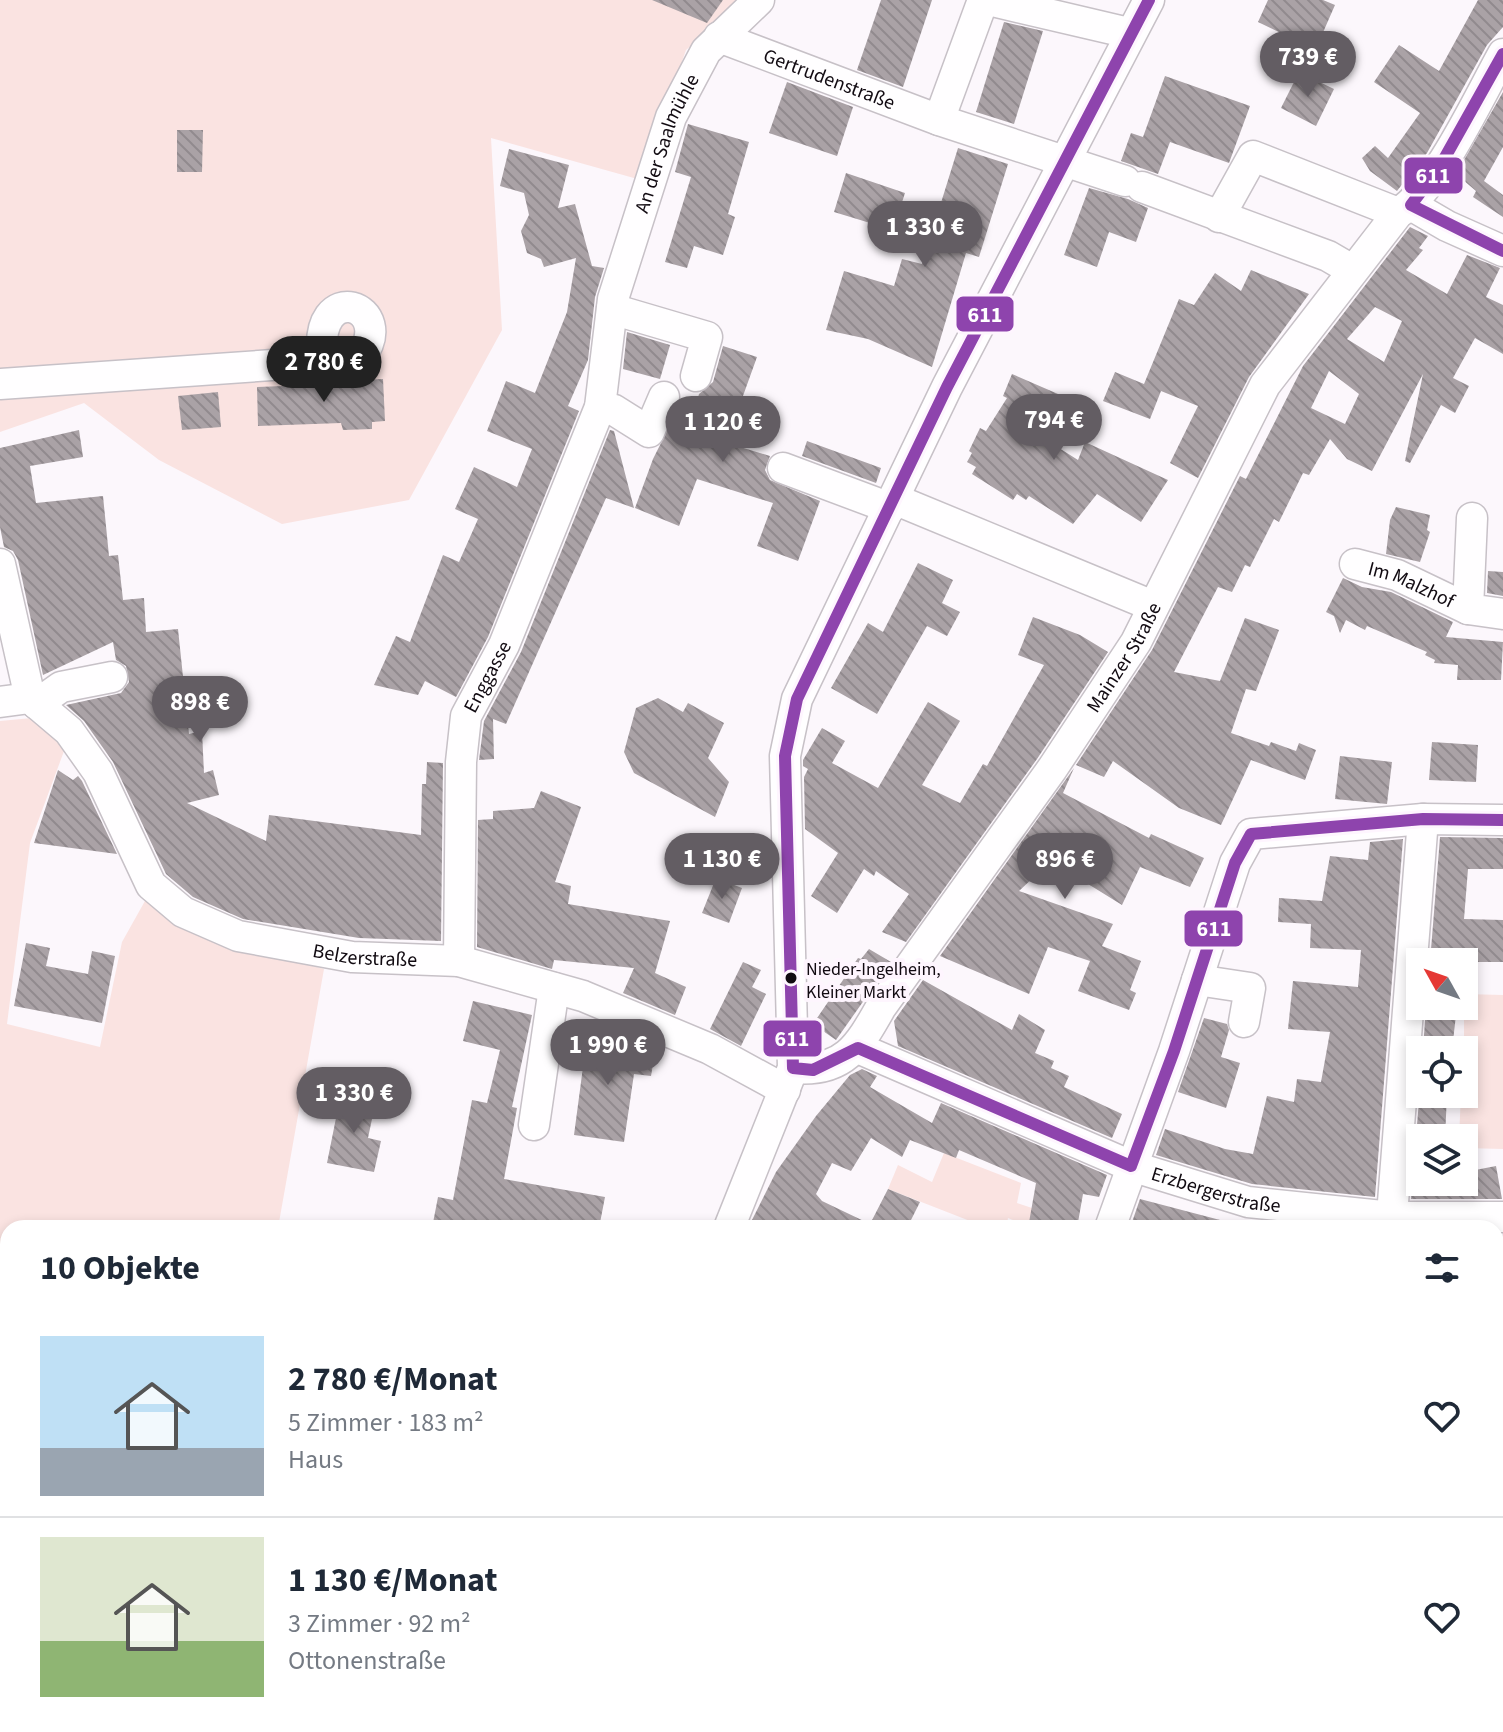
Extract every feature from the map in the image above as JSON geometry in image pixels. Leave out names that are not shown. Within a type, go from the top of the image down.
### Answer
[{"type":"street","name":"An der Saalmühle","points":[[602,377],[612,309],[645,193],[671,117],[706,51],[759,0]]},
{"type":"street","points":[[939,120],[986,0],[1129,33]]},
{"type":"street","points":[[732,1220],[789,1079],[785,756],[797,699],[947,387],[1067,160],[1129,33],[1149,0]]},
{"type":"street","name":"Gertrudenstraße","points":[[719,37],[939,120],[1133,184],[1328,256],[1352,270]]},
{"type":"street","name":"Mainzer Straße","points":[[858,1048],[881,1007],[1076,735],[1136,642],[1265,385],[1352,270],[1393,206],[1439,168],[1503,54]]},
{"type":"street","points":[[1219,217],[1253,156],[1447,226],[1503,251]]},
{"type":"street","points":[[612,309],[707,337],[696,376]]},
{"type":"street","points":[[0,384],[323,361]]},
{"type":"street","name":"Enggasse","points":[[459,961],[461,762],[466,716],[504,645],[600,407],[602,377]]},
{"type":"street","points":[[600,407],[614,410],[648,441],[664,397]]},
{"type":"street","points":[[783,468],[892,503],[1153,606]]},
{"type":"street","name":"Im Malzhof","points":[[1468,609],[1472,518]]},
{"type":"street","points":[[0,564],[34,701]]},
{"type":"street","name":"Im Malzhof","points":[[1355,564],[1397,575],[1468,609],[1503,614]]},
{"type":"street","points":[[0,702],[34,701],[61,687],[112,677]]},
{"type":"street","name":"Belzerstraße","points":[[34,701],[76,741],[98,772],[151,885],[183,912],[238,936],[352,957],[459,961],[554,988],[789,1079]]},
{"type":"street","points":[[1113,1220],[1235,863],[1251,834],[1423,819],[1503,820]]},
{"type":"street","points":[[1392,1220],[1423,819]]},
{"type":"street","points":[[1197,980],[1253,977],[1244,1022]]},
{"type":"street","points":[[534,1125],[554,988]]},
{"type":"street","points":[[789,1079],[858,1048]]},
{"type":"street","name":"Erzbergerstraße","points":[[858,1048],[1050,1125],[1131,1166],[1248,1202],[1378,1220]]},
{"type":"street","name":"Erzbergerstraße","points":[[1436,1220],[1503,1217]]},
{"type":"shaded area","points":[[0,0],[745,0],[686,50],[641,180],[491,138],[502,330],[409,500],[282,524],[159,460],[84,403],[0,432]]},
{"type":"shaded area","points":[[32,718],[67,743],[30,843],[7,1024],[100,1047],[122,942],[150,892],[216,938],[324,969],[279,1220],[0,1220],[0,721]]},
{"type":"shaded area","points":[[1478,994],[1503,995],[1503,1149],[1478,1148],[1478,1124],[1460,1124],[1460,1108],[1478,1108],[1478,1036],[1464,1036],[1464,1020],[1478,1020]]},
{"type":"shaded area","points":[[944,1153],[1021,1183],[1017,1203],[1032,1208],[1030,1220],[967,1220],[888,1189],[898,1165],[932,1182]]},
{"type":"building","points":[[652,0],[723,0],[707,23]]},
{"type":"building","points":[[881,0],[932,0],[903,87],[857,70]]},
{"type":"building","points":[[1268,0],[1323,0],[1335,5],[1307,69],[1278,56],[1287,36],[1258,22]]},
{"type":"building","points":[[1478,0],[1503,0],[1503,27],[1487,45],[1427,153],[1397,191],[1370,171],[1362,158],[1375,146],[1388,158],[1420,113],[1374,82],[1399,45],[1439,71]]},
{"type":"building","points":[[1004,22],[1043,31],[1014,124],[976,112]]},
{"type":"building","points":[[1299,72],[1334,89],[1316,126],[1281,108]]},
{"type":"building","points":[[1165,76],[1250,106],[1229,163],[1170,142],[1158,174],[1121,161],[1131,133],[1143,137]]},
{"type":"building","points":[[787,82],[853,107],[837,156],[769,133]]},
{"type":"building","points":[[1503,92],[1503,147],[1484,181],[1503,195],[1503,217],[1473,197],[1476,191],[1456,174]]},
{"type":"building","points":[[688,124],[749,142],[728,214],[735,217],[723,255],[694,246],[687,268],[665,262],[691,177],[675,172]]},
{"type":"building","points":[[177,130],[203,130],[202,172],[177,172]]},
{"type":"building","points":[[958,148],[1008,164],[979,257],[966,253],[932,367],[868,339],[826,330],[844,271],[894,286],[902,259],[922,264]]},
{"type":"building","points":[[509,149],[569,165],[558,208],[575,204],[592,266],[604,268],[595,297],[588,360],[568,406],[579,411],[488,637],[456,697],[425,681],[418,695],[374,685],[396,636],[410,642],[443,555],[459,562],[478,519],[455,509],[474,467],[517,487],[532,449],[487,431],[506,381],[535,393],[567,312],[576,258],[544,267],[541,259],[527,253],[521,231],[529,215],[524,193],[500,186]]},
{"type":"building","points":[[846,173],[905,193],[893,230],[834,212]]},
{"type":"building","points":[[1089,188],[1148,208],[1136,242],[1109,232],[1097,267],[1064,255]]},
{"type":"building","points":[[1410,227],[1428,236],[1419,248],[1423,250],[1406,270],[1447,294],[1467,255],[1500,268],[1486,297],[1503,305],[1503,354],[1475,338],[1453,378],[1469,386],[1455,413],[1441,405],[1410,463],[1405,461],[1423,374],[1372,471],[1347,459],[1330,439],[1309,475],[1303,473],[1279,522],[1274,519],[1250,567],[1245,565],[1232,592],[1218,587],[1174,672],[1220,681],[1245,618],[1279,630],[1256,691],[1246,689],[1231,733],[1269,746],[1271,742],[1296,751],[1299,743],[1316,750],[1305,780],[1251,760],[1221,825],[1179,808],[1113,761],[1104,777],[1076,765],[1152,650],[1240,476],[1246,479],[1303,366]],"holes":[[[1375,307],[1402,321],[1384,362],[1347,339]],[[1329,371],[1359,394],[1345,424],[1311,408]]]},
{"type":"building","points":[[1251,270],[1309,294],[1249,377],[1198,478],[1170,463],[1198,406],[1161,391],[1150,419],[1103,401],[1115,372],[1144,384],[1179,299],[1194,305],[1215,273],[1241,291]]},
{"type":"building","points":[[627,332],[670,345],[660,379],[623,369]]},
{"type":"building","points":[[723,346],[757,357],[739,407],[727,403],[714,439],[770,456],[765,470],[770,480],[820,501],[798,561],[757,546],[773,503],[697,479],[679,526],[635,508],[653,459],[681,403],[695,408],[699,394],[713,382]]},
{"type":"building","points":[[1012,374],[1058,394],[1040,436],[1078,460],[1085,442],[1168,480],[1141,522],[1097,494],[1073,524],[1029,496],[1026,500],[1017,494],[1013,500],[972,474],[976,467],[967,462],[972,453],[969,451],[980,428],[986,431],[1007,398],[1003,396]]},
{"type":"building","points":[[362,377],[362,380],[383,379],[385,421],[372,422],[372,429],[343,430],[341,423],[258,426],[257,387],[337,384],[336,379]]},
{"type":"building","points":[[218,392],[221,427],[182,430],[178,396]]},
{"type":"building","points":[[79,430],[83,457],[30,466],[36,503],[103,496],[109,556],[118,555],[123,600],[144,598],[146,632],[178,629],[189,734],[202,731],[204,773],[213,770],[219,795],[187,803],[266,841],[269,815],[421,835],[422,784],[426,784],[427,762],[443,763],[441,941],[359,938],[243,919],[193,897],[166,874],[113,762],[84,721],[66,705],[121,693],[129,682],[126,666],[116,660],[113,642],[43,675],[18,560],[13,551],[4,547],[0,527],[0,448]]},
{"type":"building","points":[[610,430],[614,431],[634,508],[606,498],[506,724],[493,719],[494,759],[479,760],[484,721],[521,652]]},
{"type":"building","points":[[807,441],[881,468],[876,483],[802,456]]},
{"type":"building","points":[[1396,507],[1430,515],[1427,530],[1430,532],[1420,562],[1386,554],[1390,520]]},
{"type":"building","points":[[918,563],[953,580],[942,603],[960,612],[947,636],[927,626],[877,714],[831,688],[868,623],[883,632]]},
{"type":"building","points":[[1488,571],[1503,572],[1503,596],[1487,593]]},
{"type":"building","points":[[1343,578],[1362,587],[1391,592],[1453,622],[1446,637],[1503,642],[1501,680],[1457,680],[1458,665],[1434,663],[1435,660],[1425,655],[1427,652],[1367,626],[1365,630],[1346,620],[1340,633],[1334,616],[1326,612]]},
{"type":"building","points":[[1033,617],[1080,635],[1108,652],[1037,759],[906,942],[882,932],[909,894],[876,871],[874,876],[864,869],[837,913],[811,896],[838,853],[805,829],[804,777],[808,769],[803,766],[803,760],[822,728],[845,741],[832,763],[878,788],[928,702],[960,721],[922,785],[960,803],[983,764],[987,766],[1044,665],[1018,655]]},
{"type":"building","points":[[658,698],[683,712],[688,703],[724,723],[708,758],[729,782],[715,817],[634,773],[624,752],[636,708]]},
{"type":"building","points":[[1432,742],[1478,745],[1476,782],[1429,780]]},
{"type":"building","points":[[1340,756],[1392,762],[1387,804],[1335,799]]},
{"type":"building","points":[[1074,768],[1063,793],[1149,838],[1151,834],[1204,858],[1190,887],[1140,867],[1122,905],[1051,861],[1019,891],[1113,924],[1102,946],[1141,961],[1130,990],[1136,993],[1129,1010],[1078,991],[1090,961],[1048,947],[1029,994],[940,956]]},
{"type":"building","points":[[58,770],[73,780],[78,776],[82,781],[117,854],[34,843]]},
{"type":"building","points":[[541,791],[581,807],[555,882],[571,886],[568,904],[670,921],[655,973],[686,987],[675,1015],[623,993],[634,968],[554,960],[552,969],[477,947],[478,820],[493,819],[493,811],[534,808]]},
{"type":"building","points":[[1440,837],[1503,838],[1503,869],[1468,869],[1464,919],[1503,920],[1503,962],[1478,962],[1478,948],[1431,948]]},
{"type":"building","points":[[1403,839],[1375,1197],[1252,1184],[1156,1155],[1165,1129],[1225,1149],[1253,1154],[1267,1096],[1294,1102],[1297,1079],[1321,1082],[1330,1032],[1288,1029],[1293,981],[1358,987],[1361,950],[1310,948],[1311,924],[1278,922],[1279,898],[1322,901],[1330,856],[1368,860],[1370,842]]},
{"type":"building","points":[[716,878],[742,888],[729,923],[702,913]]},
{"type":"building","points":[[26,943],[50,948],[46,966],[88,974],[92,951],[115,956],[102,1023],[14,1006]]},
{"type":"building","points":[[869,949],[891,962],[836,1040],[813,1024],[858,958],[861,959]]},
{"type":"building","points":[[743,962],[761,970],[752,987],[766,994],[741,1046],[710,1029]]},
{"type":"building","points":[[923,980],[1012,1030],[1019,1014],[1045,1030],[1035,1053],[1054,1061],[1051,1068],[1069,1076],[1064,1087],[1122,1114],[1112,1138],[898,1046],[894,1021]]},
{"type":"building","points":[[473,1001],[532,1015],[512,1107],[517,1108],[504,1179],[605,1197],[601,1220],[434,1220],[438,1197],[453,1200],[472,1100],[487,1103],[500,1050],[463,1041]]},
{"type":"building","points":[[1204,1018],[1227,1024],[1229,1030],[1221,1057],[1240,1063],[1226,1108],[1178,1092]]},
{"type":"building","points":[[1425,1020],[1455,1020],[1454,1036],[1424,1036]]},
{"type":"building","points":[[606,1033],[623,1035],[627,1048],[655,1052],[651,1076],[634,1074],[624,1142],[574,1135],[583,1067],[577,1066],[580,1046],[594,1047]]},
{"type":"building","points":[[862,1069],[877,1076],[870,1087],[932,1123],[941,1103],[1107,1175],[1099,1197],[1083,1194],[1078,1220],[1029,1220],[1036,1183],[959,1150],[956,1158],[910,1140],[902,1157],[871,1138],[851,1171],[832,1163],[816,1194],[822,1201],[862,1220],[752,1220],[776,1172],[850,1075]]},
{"type":"building","points":[[341,1093],[376,1100],[368,1138],[381,1141],[374,1172],[327,1163]]},
{"type":"building","points":[[1418,1108],[1446,1108],[1446,1124],[1417,1124]]},
{"type":"building","points":[[1496,1166],[1502,1199],[1411,1199],[1411,1196],[1478,1196],[1478,1169]]},
{"type":"building","points":[[888,1189],[920,1202],[911,1220],[872,1220]]},
{"type":"building","points":[[1140,1199],[1220,1220],[1133,1220]]},
{"type":"transit line","name":"611","points":[[1149,0],[947,387],[797,699],[785,756],[793,1068],[813,1070],[858,1048],[1131,1166],[1174,1051],[1235,863],[1251,834],[1423,819],[1503,820]]},
{"type":"transit line","name":"611","points":[[1503,54],[1439,168],[1411,205],[1503,251]]},
{"type":"place","name":"Nieder-Ingelheim, Kleiner Markt","points":[[791,978]]}]
